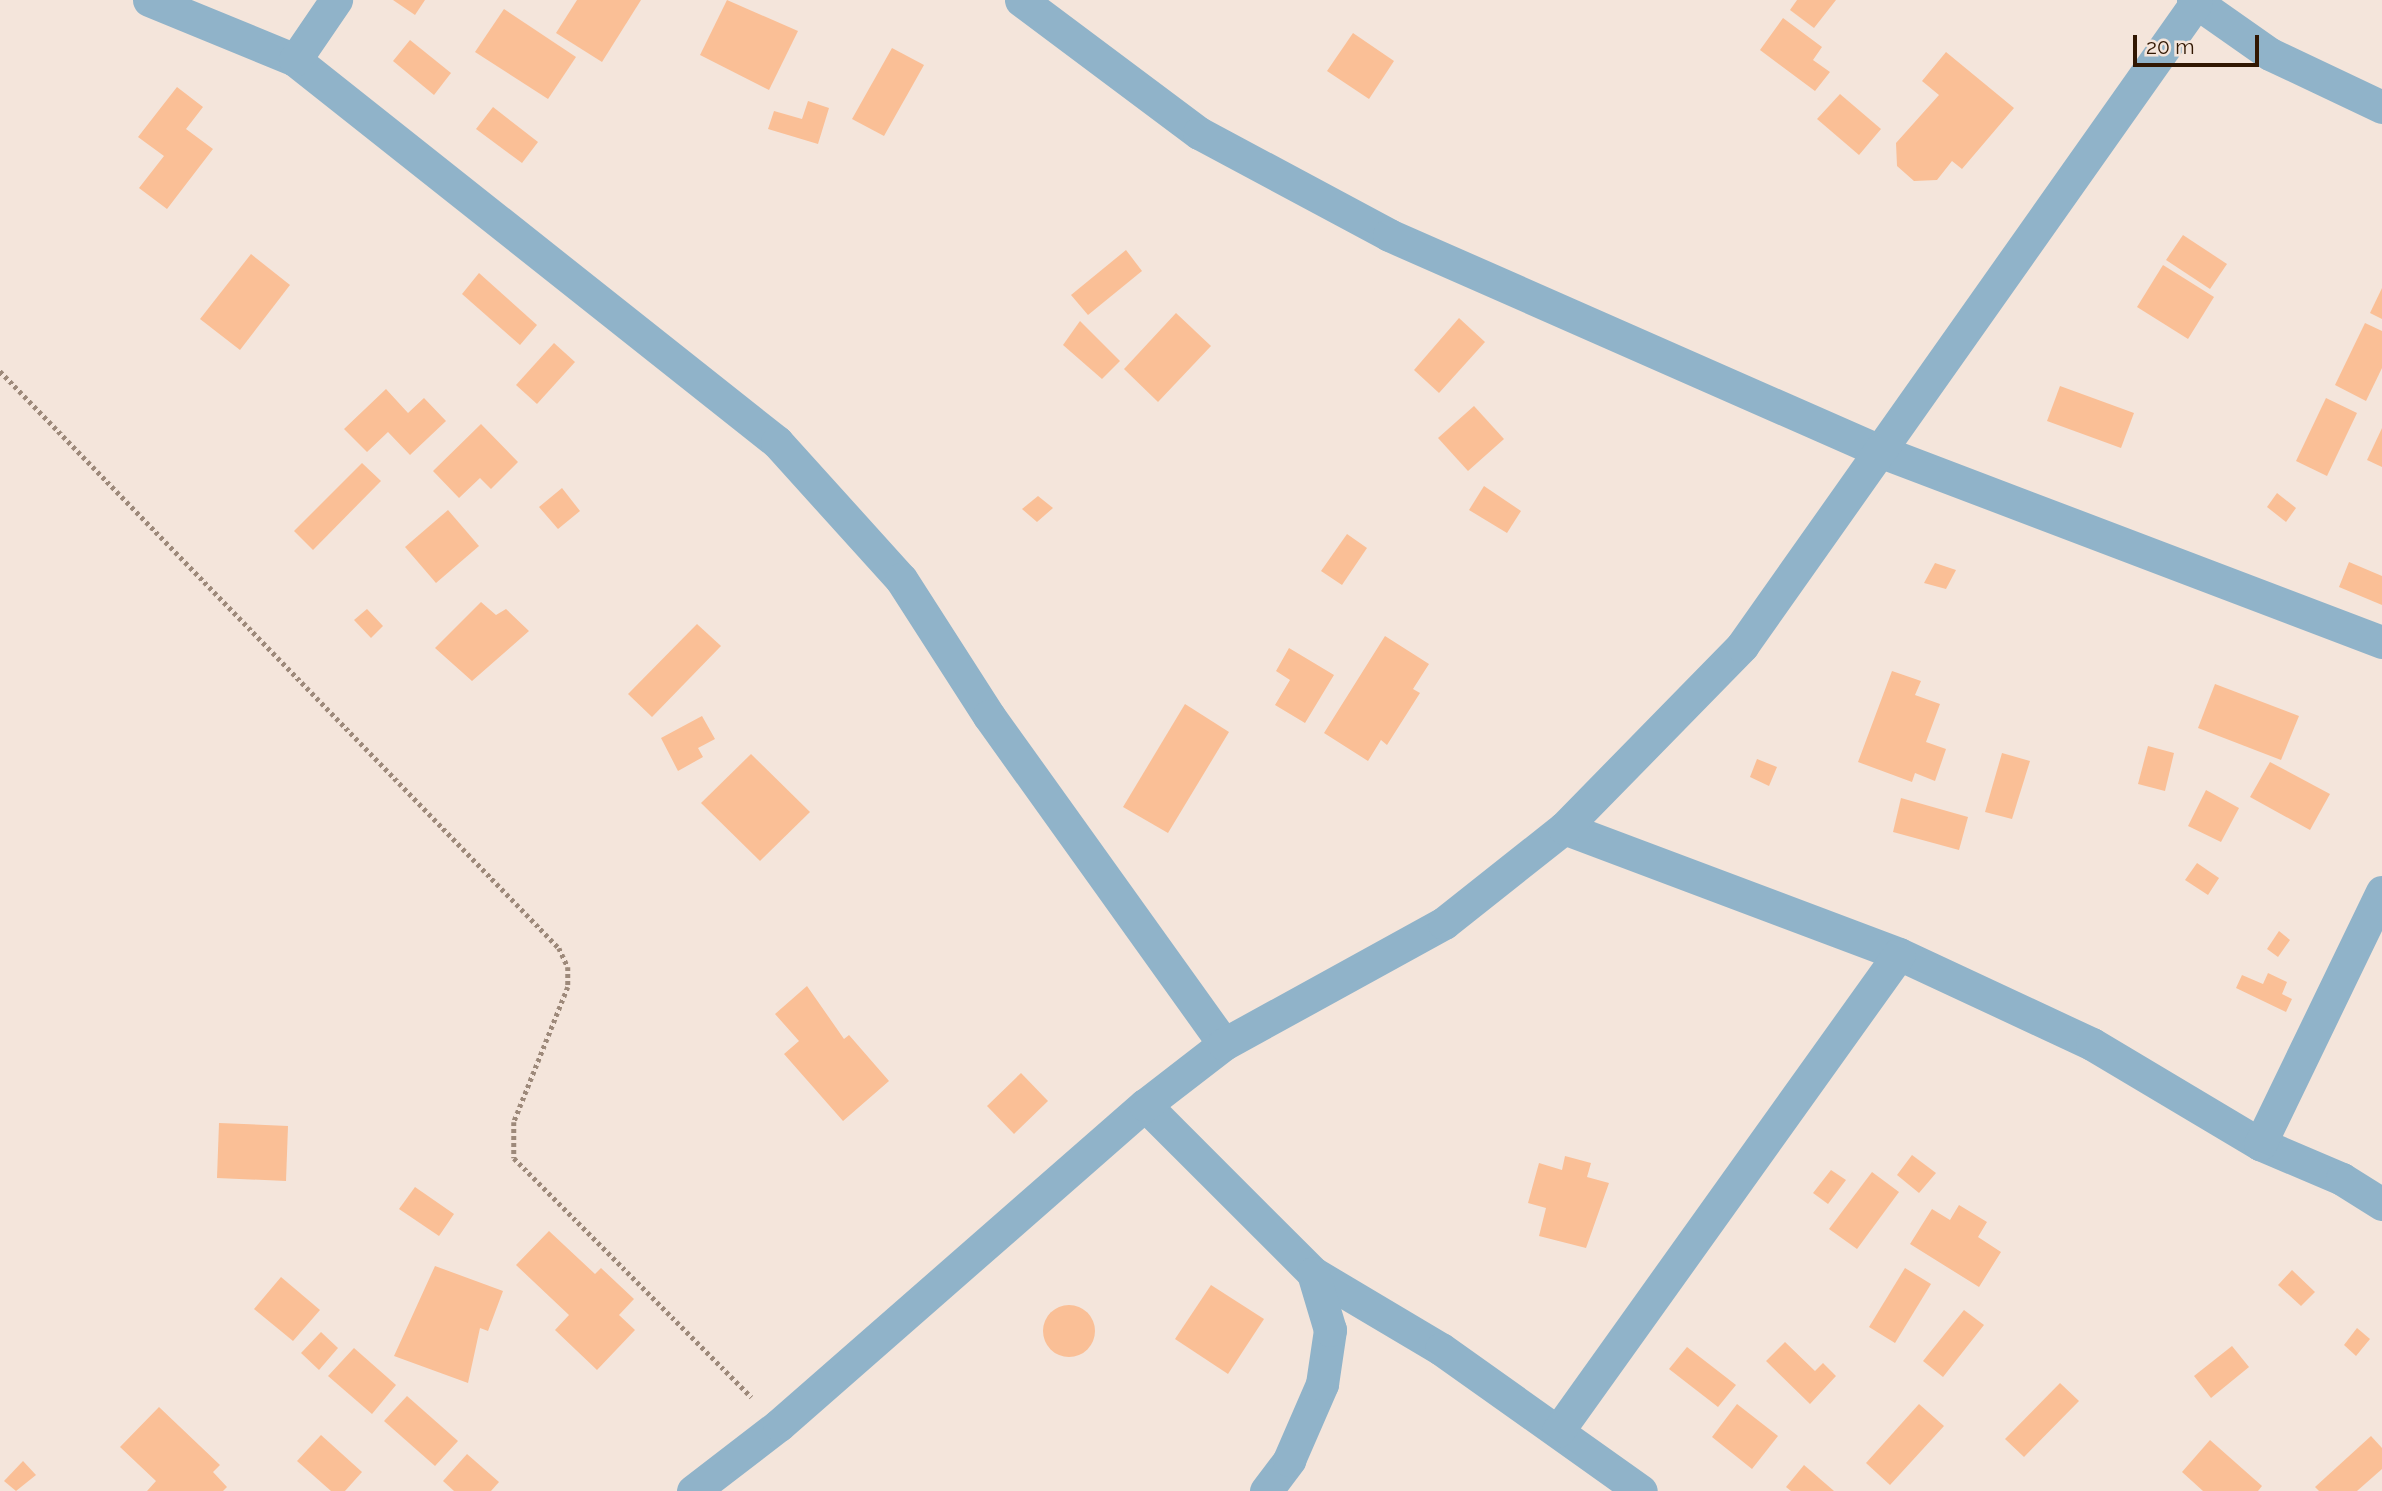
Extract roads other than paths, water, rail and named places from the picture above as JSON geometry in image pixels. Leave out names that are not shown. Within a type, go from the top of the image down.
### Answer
[{"type":"street","points":[[149,0],[295,60],[777,442],[901,579],[989,716],[1224,1044]]},
{"type":"street","points":[[295,60],[336,0]]},
{"type":"street","points":[[1021,0],[1199,133],[1389,235],[1882,452],[2382,642]]},
{"type":"street","points":[[693,1491],[779,1425],[1144,1105],[1224,1044],[1444,923],[1564,828],[1742,646],[1882,452],[2194,2],[2270,54],[2382,107]]},
{"type":"street","points":[[1564,828],[1899,954],[2092,1044],[2260,1144],[2342,1179],[2382,1205]]},
{"type":"street","points":[[2260,1144],[2382,892]]},
{"type":"street","points":[[1558,1431],[1899,954]]},
{"type":"street","points":[[1144,1105],[1313,1273],[1441,1349],[1641,1491]]},
{"type":"street","points":[[1266,1491],[1289,1460],[1322,1384],[1330,1330],[1313,1273]]}]
